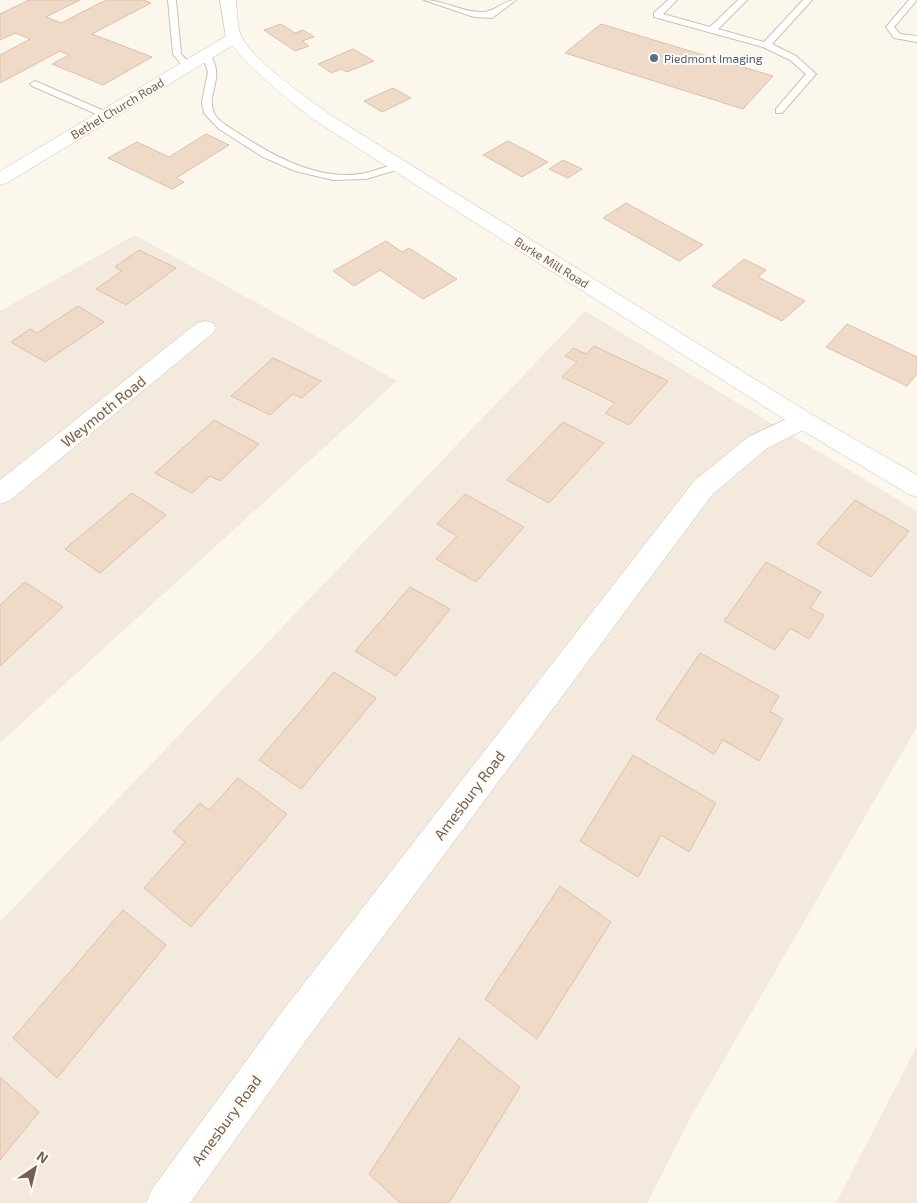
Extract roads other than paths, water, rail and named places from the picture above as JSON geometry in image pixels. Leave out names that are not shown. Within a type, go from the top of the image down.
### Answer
[{"type":"street","points":[[228,0],[234,38]]},
{"type":"street","name":"Bethel Church Road","points":[[0,179],[234,38]]},
{"type":"street","name":"Burke Mill Road","points":[[234,38],[256,64],[277,83],[323,118],[802,420],[917,487]]},
{"type":"street","name":"Weymoth Road","points":[[0,494],[205,328]]},
{"type":"street","name":"Amesbury Road","points":[[166,1203],[297,1022],[703,488],[756,443],[802,420]]},
{"type":"lane","points":[[172,0],[177,54],[187,66]]},
{"type":"lane","points":[[428,0],[477,15],[492,15],[510,0]]},
{"type":"lane","points":[[673,0],[657,15],[766,45],[793,58],[811,74],[779,111]]},
{"type":"lane","points":[[712,30],[743,0]]},
{"type":"lane","points":[[766,45],[808,0]]},
{"type":"lane","points":[[913,0],[890,27],[891,32],[897,36],[917,40]]},
{"type":"lane","points":[[206,55],[213,71],[206,103],[210,114],[218,123],[247,144],[290,166],[310,173],[335,177],[365,176],[399,166]]},
{"type":"lane","points":[[35,84],[106,115]]},
{"type":"place","name":"Piedmont Imaging","points":[[654,58]]}]
